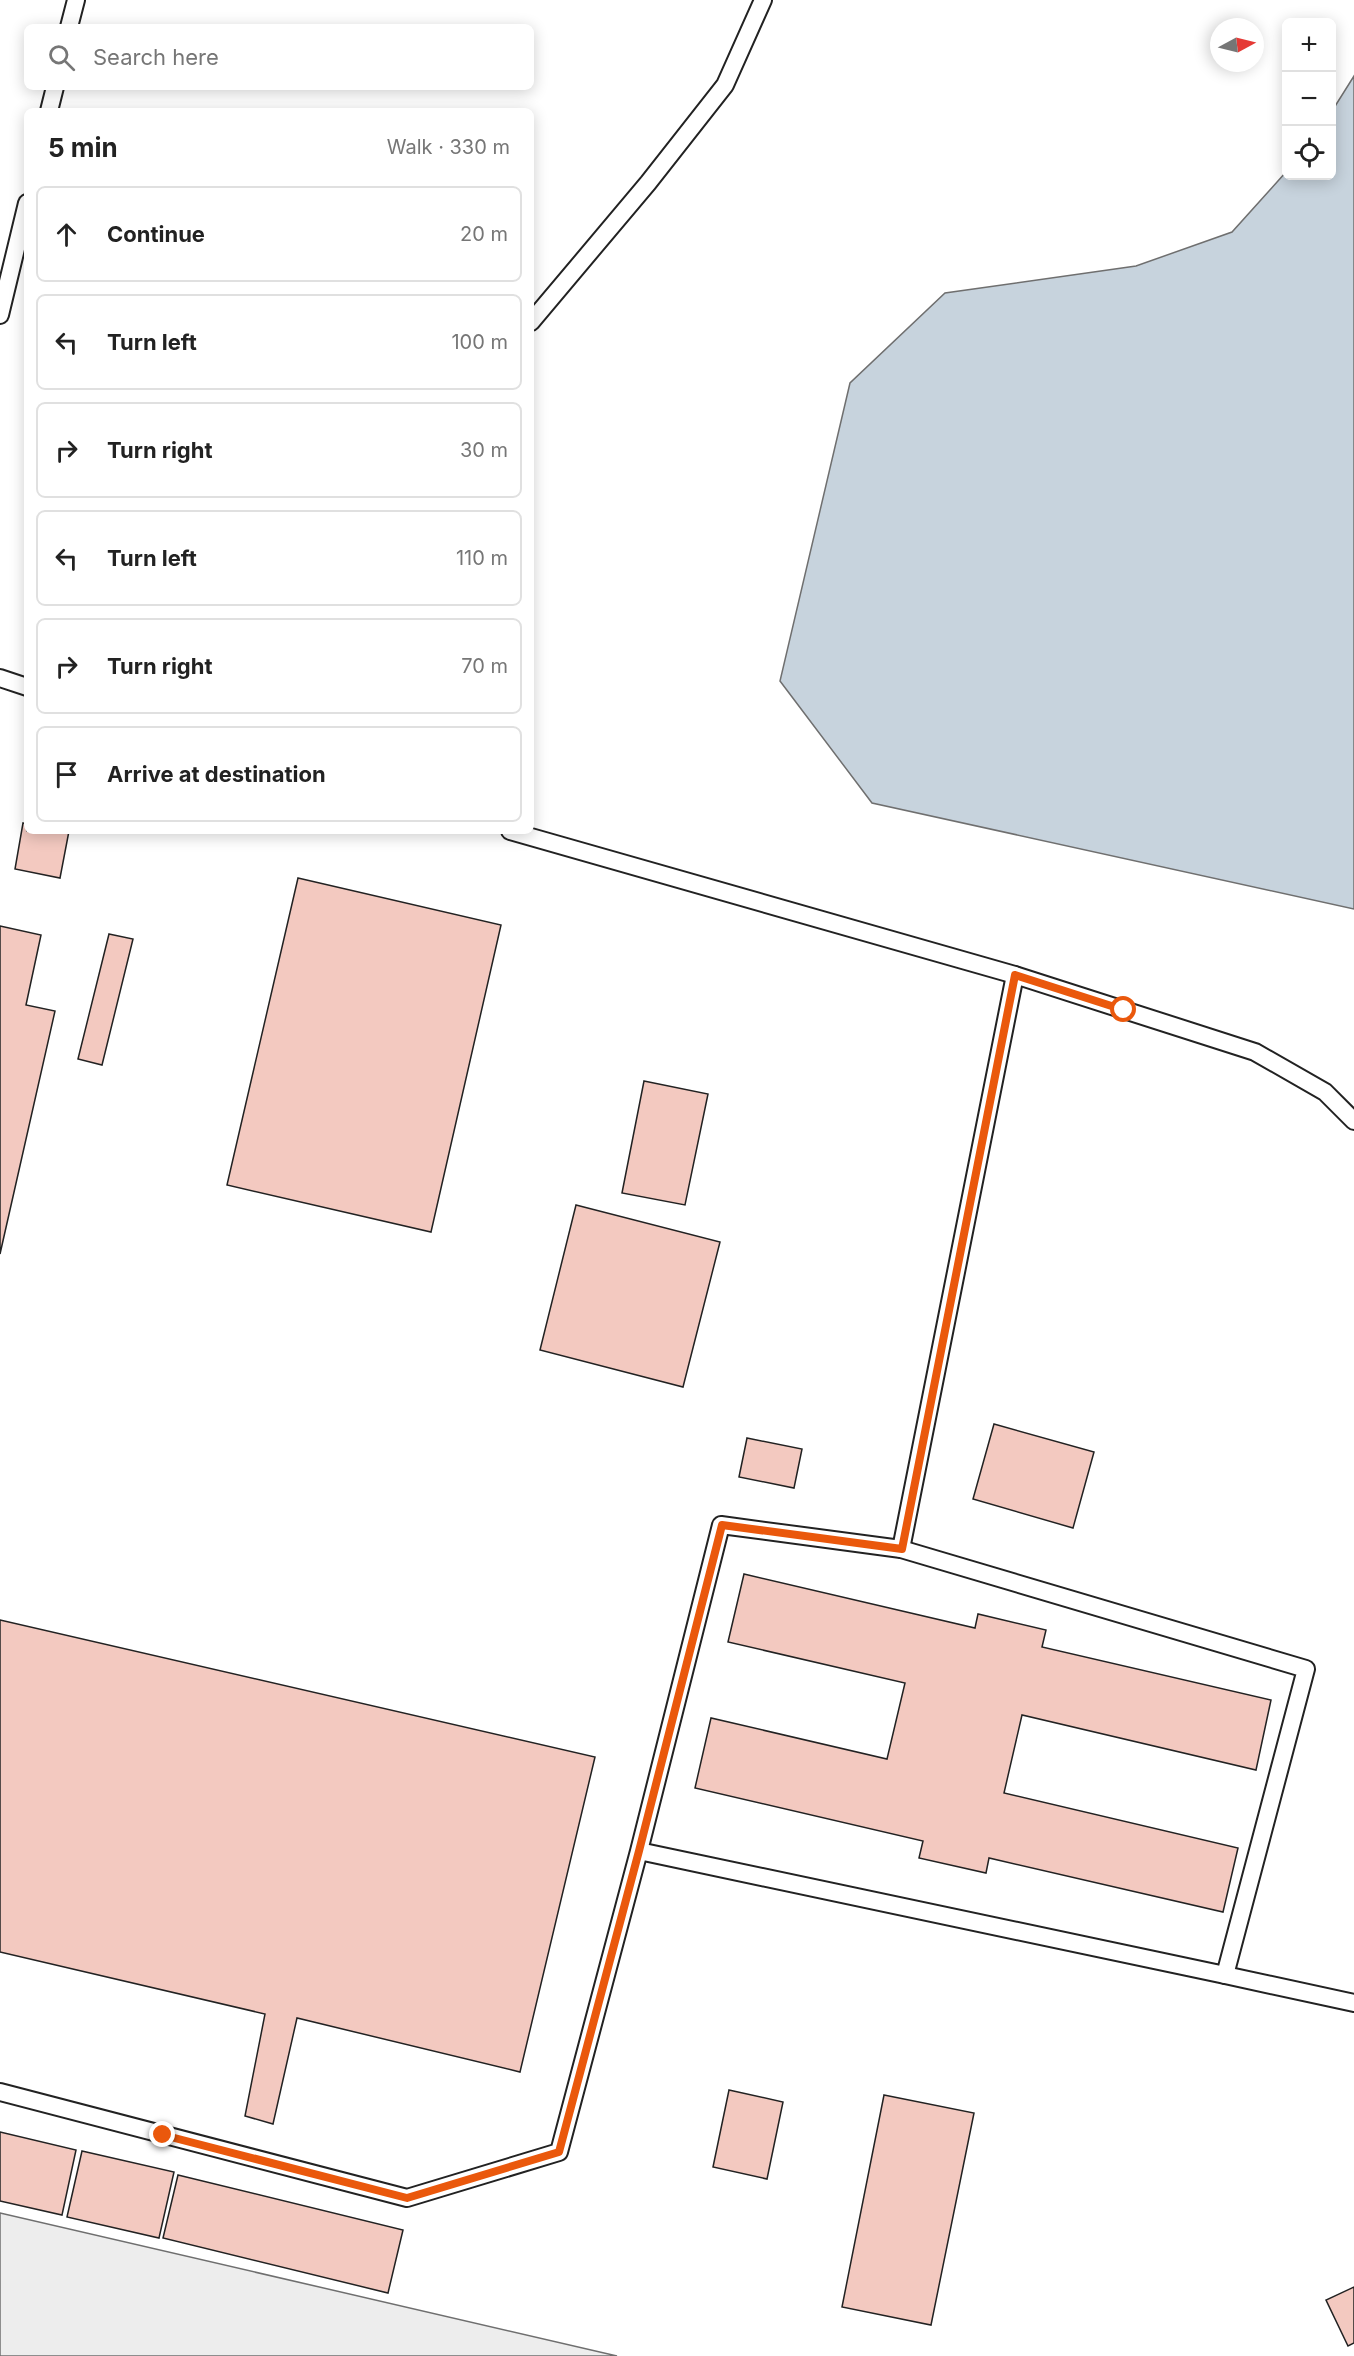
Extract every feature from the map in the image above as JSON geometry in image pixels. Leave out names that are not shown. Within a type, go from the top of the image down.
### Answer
[{"type":"lane","points":[[70,24],[76,0]]},
{"type":"lane","points":[[534,318],[648,183],[725,85],[763,0]]},
{"type":"lane","points":[[50,108],[54,90]]},
{"type":"lane","points":[[0,315],[24,215]]},
{"type":"lane","points":[[0,678],[24,686]]},
{"type":"lane","points":[[521,834],[1015,975],[1255,1052],[1325,1092],[1354,1121]]},
{"type":"lane","points":[[902,1549],[1015,975]]},
{"type":"lane","points":[[0,2092],[407,2198],[559,2152],[722,1525],[902,1549],[1306,1669],[1225,1975]]},
{"type":"lane","points":[[639,1851],[1354,2003]]},
{"type":"shaded area","points":[[1354,76],[1354,909],[872,803],[780,681],[850,383],[945,293],[1136,266],[1232,232],[1282,176],[1282,180],[1336,180],[1336,105]]},
{"type":"shaded area","points":[[0,2213],[617,2356],[0,2356]]},
{"type":"building","points":[[23,823],[24,834],[68,834],[60,878],[15,869]]},
{"type":"building","points":[[298,878],[501,925],[431,1232],[227,1185]]},
{"type":"building","points":[[0,926],[41,935],[26,1005],[55,1011],[0,1254]]},
{"type":"building","points":[[109,934],[133,939],[102,1065],[78,1059]]},
{"type":"building","points":[[644,1081],[708,1094],[685,1205],[622,1193]]},
{"type":"building","points":[[576,1205],[720,1242],[683,1387],[540,1350]]},
{"type":"building","points":[[994,1424],[1094,1452],[1073,1528],[973,1499]]},
{"type":"building","points":[[747,1438],[802,1449],[794,1488],[739,1477]]},
{"type":"building","points":[[744,1574],[975,1628],[978,1614],[1046,1630],[1042,1647],[1271,1700],[1256,1770],[1022,1715],[1004,1793],[1238,1848],[1223,1912],[989,1858],[986,1873],[919,1858],[923,1841],[695,1788],[711,1718],[887,1759],[905,1683],[728,1642]]},
{"type":"building","points":[[0,1620],[595,1757],[520,2072],[297,2018],[273,2124],[245,2116],[265,2014],[0,1952]]},
{"type":"building","points":[[729,2090],[783,2102],[767,2179],[713,2167]]},
{"type":"building","points":[[884,2095],[974,2113],[931,2325],[842,2307]]},
{"type":"building","points":[[0,2132],[76,2150],[62,2215],[0,2201]]},
{"type":"building","points":[[82,2151],[174,2172],[159,2238],[67,2217]]},
{"type":"building","points":[[178,2175],[403,2230],[388,2293],[163,2238]]},
{"type":"building","points":[[1354,2287],[1354,2343],[1348,2346],[1326,2300]]},
{"type":"route","points":[[163,2135],[407,2198],[559,2152],[722,1525],[902,1549],[1015,975],[1124,1010]]}]
